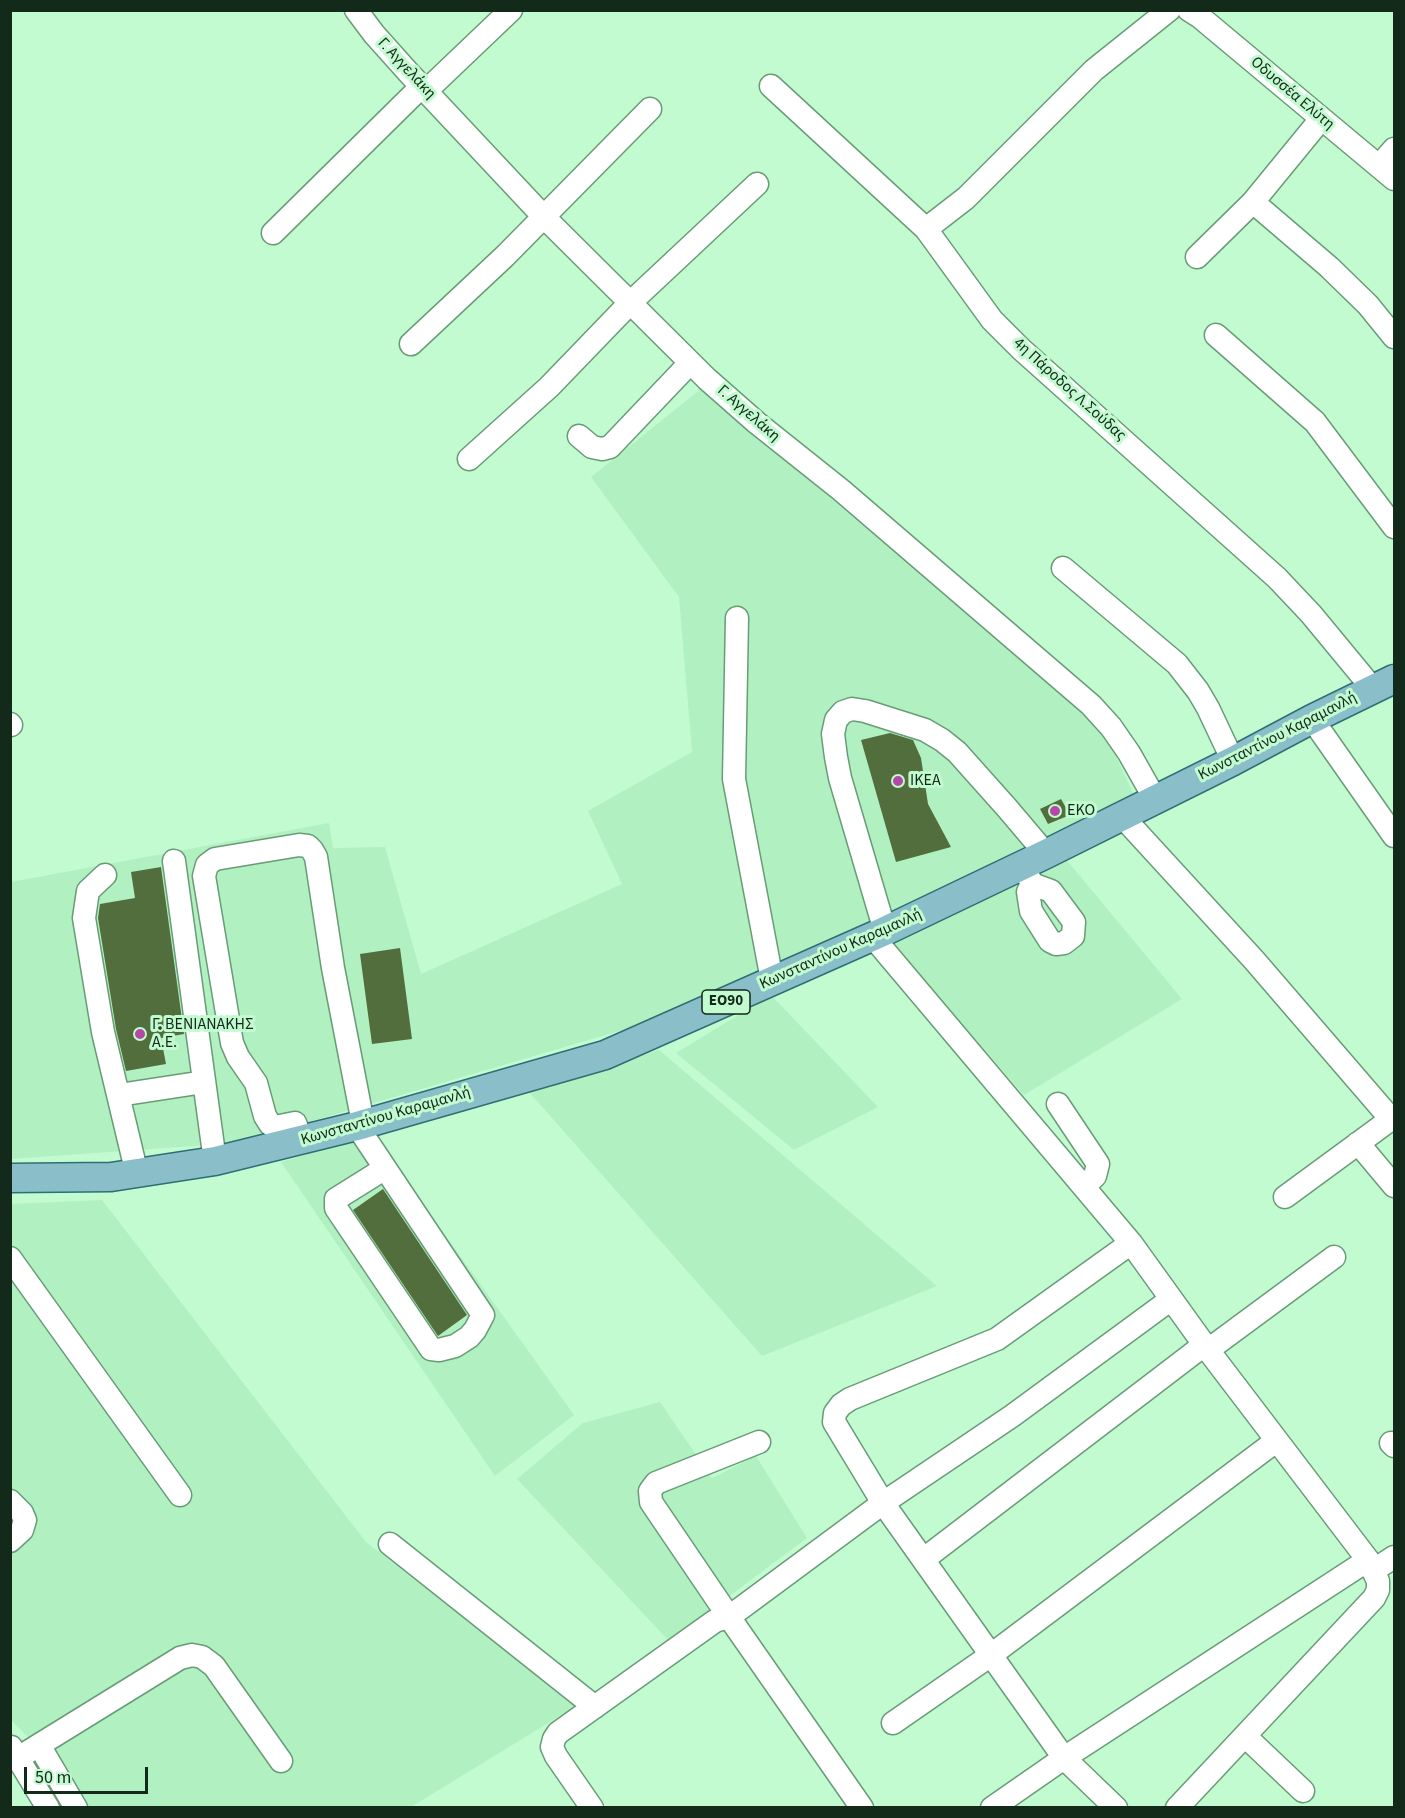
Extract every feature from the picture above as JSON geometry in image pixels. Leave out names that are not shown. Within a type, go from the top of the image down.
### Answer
[{"type":"main road","name":"Κωνσταντίνου Καραμανλή","points":[[10,1178],[111,1177],[215,1161],[360,1125],[605,1055],[772,980],[1033,868],[1121,815],[1384,684]]},
{"type":"street","name":"Γ. Αγγελάκη","points":[[356,10],[374,34],[544,217],[690,363],[757,423],[841,490],[1091,705],[1111,727],[1129,753],[1155,799]]},
{"type":"street","points":[[273,233],[424,89],[511,10]]},
{"type":"street","points":[[926,229],[966,198],[1094,70],[1168,10]]},
{"type":"street","name":"Οδυσσέα Ελύτη","points":[[1189,10],[1200,16],[1387,172]]},
{"type":"street","name":"4η Πάροδος Λ.Σούδας","points":[[771,86],[926,229],[992,320],[1278,578],[1311,614],[1384,684]]},
{"type":"street","points":[[411,344],[544,217],[650,109]]},
{"type":"street","points":[[1197,257],[1253,202],[1321,119]]},
{"type":"street","points":[[1387,172],[1395,149]]},
{"type":"street","points":[[469,459],[549,387],[630,303],[757,184]]},
{"type":"street","points":[[1253,202],[1329,267],[1368,305],[1395,337]]},
{"type":"street","points":[[1216,335],[1315,422],[1395,527]]},
{"type":"street","points":[[579,436],[592,447],[602,449],[610,447],[690,363]]},
{"type":"street","points":[[1063,568],[1177,664],[1203,699],[1233,761]]},
{"type":"street","points":[[737,618],[734,779],[772,980]]},
{"type":"street","points":[[1033,868],[1007,807],[957,752],[942,740],[925,730],[865,711],[852,709],[843,712],[836,720],[833,734],[840,778],[879,934],[1131,1243],[1170,1300],[1378,1577],[1378,1590],[1374,1599],[1177,1808]]},
{"type":"street","points":[[1312,719],[1395,836]]},
{"type":"street","points":[[1121,815],[1254,960],[1393,1118],[1285,1197]]},
{"type":"street","points":[[302,1140],[295,1123],[275,1127],[270,1124],[256,1083],[238,1057],[232,1043],[204,876],[207,865],[215,860],[299,845],[308,846],[316,857],[360,1125],[384,1169],[483,1315],[470,1337],[455,1346],[431,1349],[336,1208],[336,1199],[384,1169]]},
{"type":"street","points":[[174,861],[215,1161]]},
{"type":"street","points":[[105,874],[88,891],[84,918],[103,1032],[137,1174]]},
{"type":"street","points":[[119,1095],[204,1082]]},
{"type":"street","points":[[1058,1104],[1098,1164],[1095,1176],[1084,1186]]},
{"type":"street","points":[[1358,1143],[1395,1186]]},
{"type":"street","points":[[1116,1808],[1064,1758],[883,1503],[834,1422],[835,1413],[841,1405],[997,1338],[1131,1243]]},
{"type":"street","points":[[10,1257],[180,1495]]},
{"type":"street","points":[[924,1559],[1206,1348],[1334,1257]]},
{"type":"street","points":[[592,1808],[556,1756],[552,1747],[558,1733],[715,1621],[729,1617],[883,1503],[1012,1416],[1170,1300]]},
{"type":"street","points":[[893,1724],[991,1655],[1276,1441]]},
{"type":"street","points":[[759,1442],[656,1483],[651,1491],[651,1502],[862,1808]]},
{"type":"street","points":[[10,1501],[22,1513],[25,1520],[22,1530],[10,1541]]},
{"type":"street","points":[[390,1544],[595,1707]]},
{"type":"street","points":[[992,1808],[1064,1758],[1378,1577],[1395,1557]]},
{"type":"street","points":[[48,1808],[14,1753],[39,1745],[180,1658],[192,1655],[202,1657],[214,1666],[281,1761]]},
{"type":"street","points":[[1245,1736],[1303,1791]]},
{"type":"street","points":[[39,1745],[76,1808]]},
{"type":"shaded area","points":[[702,388],[1105,733],[1136,799],[681,1013],[237,1143],[11,1159],[11,882],[329,823],[333,848],[385,847],[421,974],[622,884],[588,811],[692,752],[679,597],[591,477]]},
{"type":"shaded area","points":[[1065,858],[1182,999],[1024,1095],[892,944]]},
{"type":"shaded area","points":[[771,995],[878,1107],[794,1150],[676,1053]]},
{"type":"shaded area","points":[[659,1050],[937,1286],[762,1356],[529,1092]]},
{"type":"shaded area","points":[[373,1134],[574,1415],[495,1476],[281,1162]]},
{"type":"shaded area","points":[[102,1200],[366,1542],[576,1706],[411,1807],[70,1807],[31,1740],[11,1720],[10,1204]]},
{"type":"shaded area","points":[[660,1402],[712,1478],[756,1456],[807,1538],[669,1641],[517,1479],[583,1423]]},
{"type":"building","name":"IKEA","points":[[890,733],[913,740],[921,758],[928,804],[951,847],[896,862],[861,740]]},
{"type":"building","points":[[1061,799],[1070,815],[1048,824],[1040,809]]},
{"type":"building","points":[[161,867],[184,1034],[161,1038],[166,1064],[126,1071],[116,1029],[98,918],[100,904],[135,898],[131,872]]},
{"type":"building","points":[[400,948],[412,1039],[372,1044],[360,954]]},
{"type":"building","points":[[383,1189],[467,1315],[438,1336],[353,1210]]},
{"type":"place","name":"IKEA","points":[[898,781]]},
{"type":"place","name":"EKO","points":[[1055,811]]},
{"type":"place","name":"Γ. ΒΕΝΙΑΝΑΚΗΣ A.E.","points":[[140,1034]]}]
